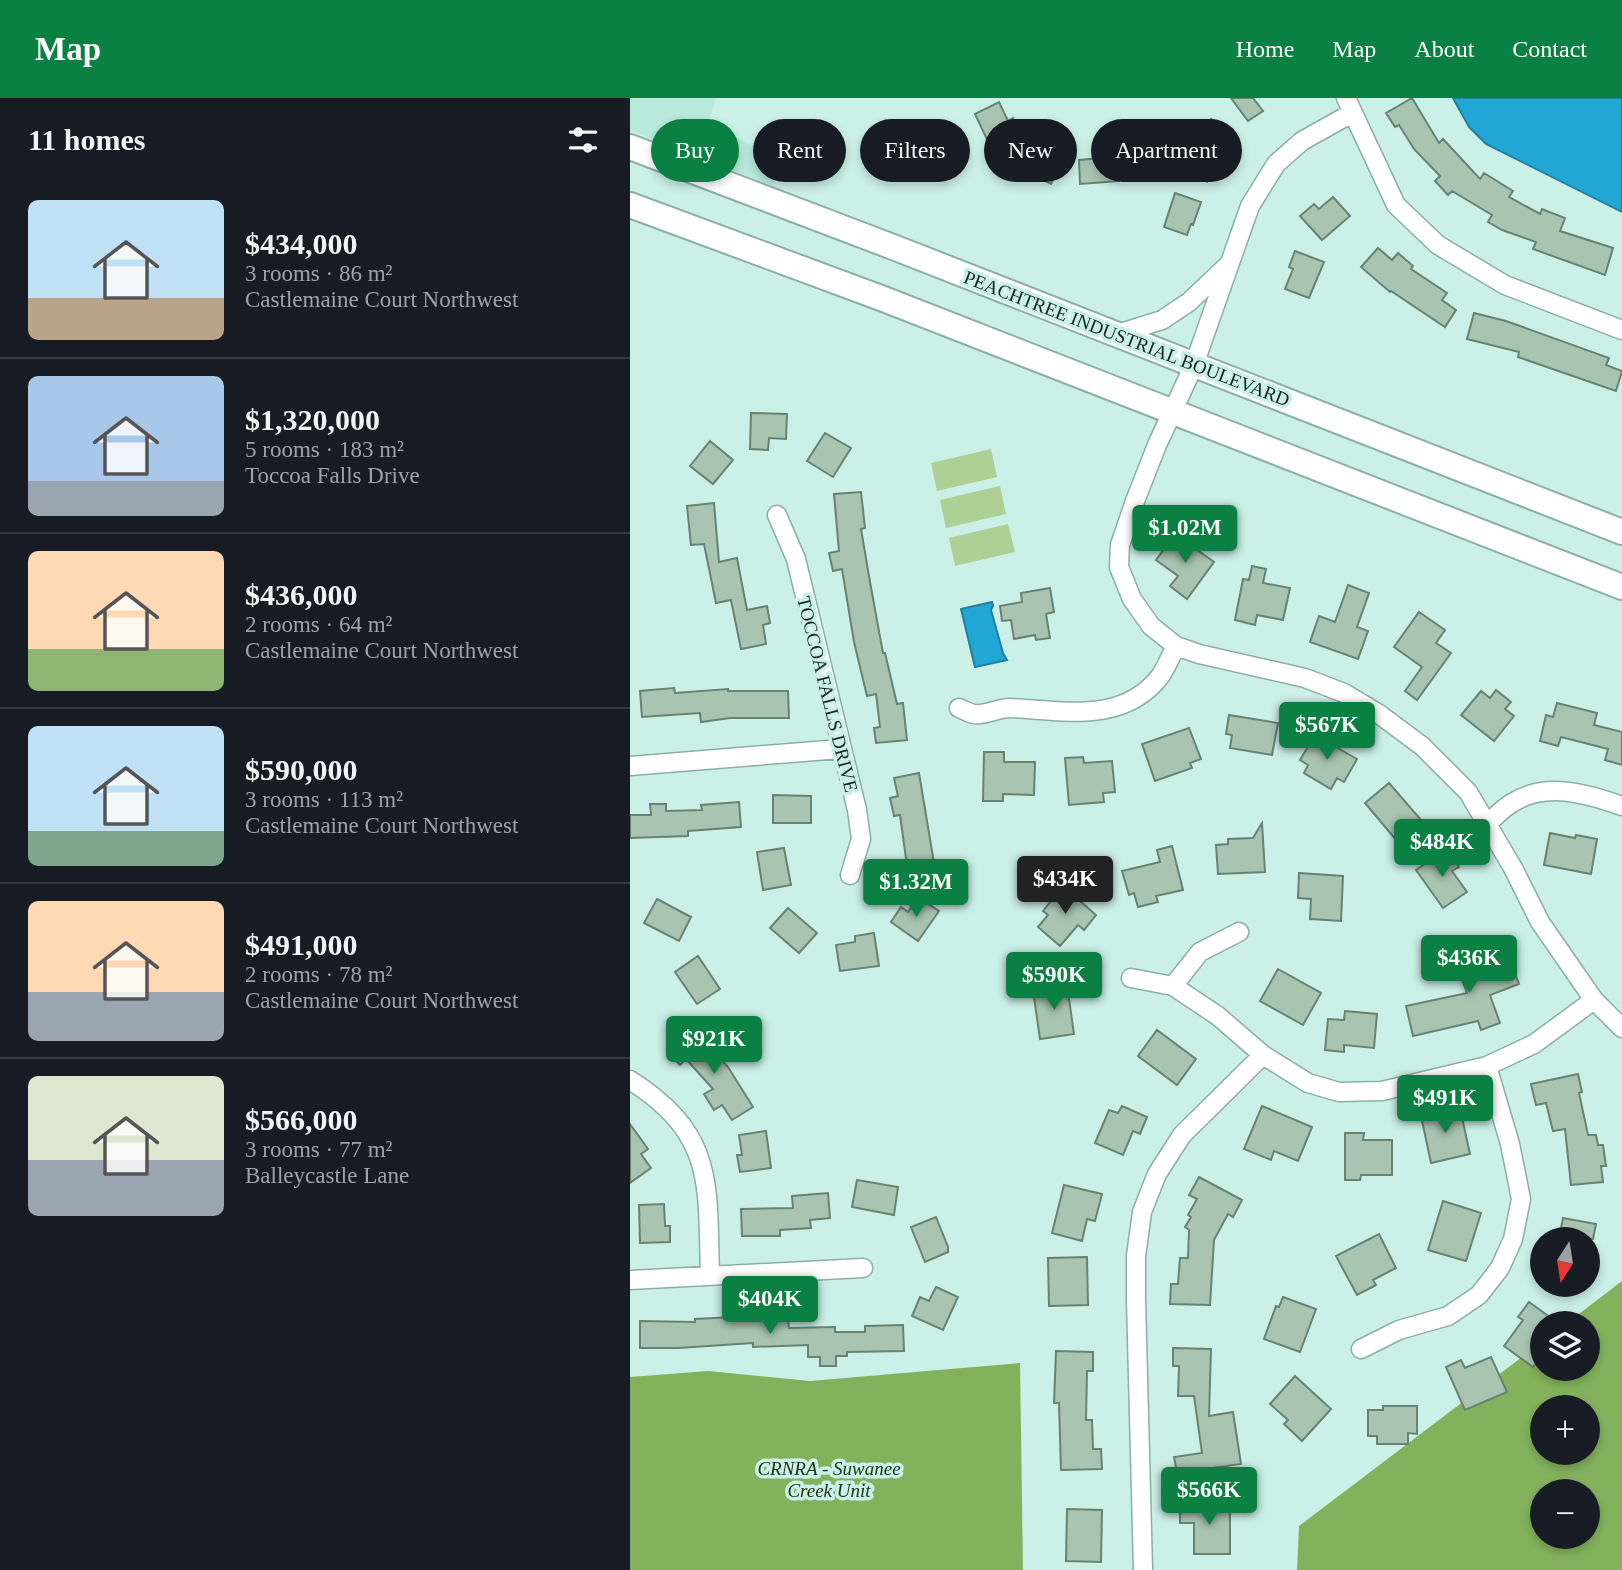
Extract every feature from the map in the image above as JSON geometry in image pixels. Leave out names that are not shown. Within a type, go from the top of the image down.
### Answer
[{"type":"highway","name":"PEACHTREE INDUSTRIAL BOULEVARD","points":[[630,147],[1622,532]]},
{"type":"highway","points":[[630,205],[1173,411],[1622,587]]},
{"type":"street","points":[[1622,330],[1505,285],[1438,246],[1396,205],[1349,106],[1276,164],[1250,206],[1194,365],[1157,445],[1120,545],[1119,567],[1132,598],[1151,626],[1176,646],[1199,654],[1305,678],[1344,693],[1379,714],[1422,746],[1468,792],[1513,868],[1540,922],[1594,1000],[1622,1028]]},
{"type":"street","points":[[1117,334],[1162,320],[1189,302],[1231,262]]},
{"type":"street","name":"TOCCOA FALLS DRIVE","points":[[777,515],[796,559],[857,810],[861,839],[850,875]]},
{"type":"street","points":[[959,708],[977,715],[1004,708],[1081,712],[1123,706],[1144,694],[1162,674],[1176,646]]},
{"type":"street","points":[[630,766],[841,749]]},
{"type":"street","points":[[1487,824],[1513,802],[1536,794],[1564,790],[1591,795],[1622,806]]},
{"type":"street","points":[[1173,986],[1200,952],[1239,932]]},
{"type":"street","points":[[1131,978],[1173,986],[1218,1017],[1262,1055],[1308,1083],[1339,1092],[1382,1091],[1487,1066],[1534,1044],[1594,1000]]},
{"type":"street","points":[[1143,1570],[1136,1299],[1136,1256],[1142,1212],[1157,1174],[1182,1135],[1262,1055]]},
{"type":"street","points":[[1361,1349],[1399,1330],[1447,1317],[1479,1295],[1500,1268],[1513,1239],[1521,1199],[1510,1144],[1487,1066]]},
{"type":"street","points":[[630,1080],[664,1104],[682,1124],[695,1147],[704,1170],[710,1276]]},
{"type":"street","points":[[630,1280],[863,1268]]},
{"type":"shaded area","points":[[630,98],[716,98],[709,119],[651,119],[651,138],[630,130]]},
{"type":"shaded area","points":[[739,139],[753,146],[753,178],[739,173]]},
{"type":"green space","points":[[991,449],[997,477],[937,491],[931,463]]},
{"type":"green space","points":[[1000,486],[1006,514],[946,528],[940,500]]},
{"type":"green space","points":[[1008,524],[1015,552],[955,566],[949,538]]},
{"type":"green space","points":[[1622,1281],[1622,1570],[1297,1570],[1299,1526],[1530,1351],[1530,1381],[1600,1381],[1600,1311],[1583,1311]]},
{"type":"green space","name":"CRNRA - Suwanee Creek Unit","points":[[1020,1363],[1023,1570],[630,1570],[630,1377],[708,1371],[810,1381]]},
{"type":"water","points":[[1453,98],[1622,98],[1622,212],[1486,144],[1469,127]]},
{"type":"water","points":[[992,602],[991,610],[1007,660],[975,667],[961,609]]},
{"type":"building","points":[[1231,98],[1253,98],[1263,111],[1248,121]]},
{"type":"building","points":[[1412,98],[1439,143],[1443,139],[1480,179],[1484,173],[1513,191],[1509,197],[1540,214],[1542,209],[1565,218],[1560,231],[1613,248],[1605,275],[1533,249],[1536,242],[1502,230],[1488,222],[1492,215],[1452,191],[1448,195],[1435,181],[1440,176],[1414,149],[1399,125],[1395,127],[1386,113]]},
{"type":"building","points":[[999,102],[1007,119],[984,119],[984,133],[975,114]]},
{"type":"building","points":[[1091,159],[1091,182],[1106,182],[1080,184],[1079,160]]},
{"type":"building","points":[[1175,193],[1201,202],[1187,235],[1164,227]]},
{"type":"building","points":[[1333,197],[1350,216],[1322,240],[1300,216],[1314,204],[1319,209]]},
{"type":"building","points":[[1378,248],[1392,260],[1398,253],[1413,266],[1411,269],[1447,293],[1442,300],[1456,310],[1445,327],[1390,292],[1361,267]]},
{"type":"building","points":[[1295,251],[1324,262],[1309,298],[1285,289],[1293,269],[1289,267]]},
{"type":"building","points":[[1474,313],[1506,321],[1609,358],[1606,365],[1622,371],[1616,391],[1518,357],[1519,352],[1467,339]]},
{"type":"building","points":[[751,413],[787,414],[786,439],[769,438],[768,450],[750,449]]},
{"type":"building","points":[[825,433],[851,448],[833,477],[807,461]]},
{"type":"building","points":[[710,441],[733,460],[713,484],[690,466]]},
{"type":"building","points":[[861,492],[865,528],[861,529],[883,653],[897,704],[903,703],[907,740],[876,743],[874,728],[880,727],[876,694],[867,696],[854,642],[842,569],[833,571],[829,553],[839,551],[834,494]]},
{"type":"building","points":[[714,503],[719,562],[737,558],[747,610],[767,606],[770,623],[763,625],[766,644],[741,649],[731,600],[716,603],[704,544],[691,545],[687,506]]},
{"type":"building","points":[[1175,534],[1214,562],[1187,599],[1170,586],[1178,576],[1156,560]]},
{"type":"building","points":[[1252,566],[1266,569],[1263,583],[1290,588],[1283,620],[1257,615],[1255,625],[1235,620],[1243,579],[1249,580]]},
{"type":"building","points":[[1348,585],[1369,593],[1357,627],[1368,631],[1358,659],[1310,642],[1319,616],[1335,622]]},
{"type":"building","points":[[1050,588],[1054,612],[1046,614],[1050,638],[1036,640],[1035,635],[1014,639],[1011,620],[1002,621],[1000,606],[1022,602],[1021,593]]},
{"type":"building","points":[[1419,612],[1445,630],[1436,643],[1451,653],[1417,700],[1405,691],[1422,667],[1394,647]]},
{"type":"building","points":[[674,688],[675,693],[728,689],[788,691],[789,718],[730,718],[701,722],[700,713],[642,717],[640,691]]},
{"type":"building","points":[[1496,690],[1511,702],[1505,709],[1514,716],[1494,741],[1461,715],[1481,691],[1490,698]]},
{"type":"building","points":[[1557,703],[1597,713],[1594,725],[1622,732],[1622,765],[1605,760],[1608,749],[1561,737],[1558,746],[1540,741],[1546,715],[1553,717]]},
{"type":"building","points":[[1229,715],[1278,723],[1272,755],[1230,748],[1232,735],[1226,734]]},
{"type":"building","points":[[1189,728],[1201,759],[1190,763],[1192,768],[1155,781],[1142,744]]},
{"type":"building","points":[[1315,735],[1357,759],[1344,782],[1337,778],[1331,789],[1304,773],[1308,765],[1300,760]]},
{"type":"building","points":[[984,752],[1004,752],[1004,762],[1035,762],[1034,795],[1003,794],[1003,801],[983,801]]},
{"type":"building","points":[[1083,757],[1084,763],[1112,761],[1115,792],[1103,793],[1104,802],[1069,805],[1065,758]]},
{"type":"building","points":[[919,773],[934,863],[907,866],[900,815],[894,816],[890,798],[898,796],[894,778]]},
{"type":"building","points":[[1389,783],[1422,821],[1397,841],[1365,803]]},
{"type":"building","points":[[773,795],[811,796],[811,823],[773,823]]},
{"type":"building","points":[[739,802],[741,827],[688,831],[688,836],[630,838],[630,815],[651,815],[650,804],[666,804],[666,811],[702,810],[701,805]]},
{"type":"building","points":[[1262,823],[1265,872],[1218,874],[1216,845],[1228,844],[1228,839],[1253,838]]},
{"type":"building","points":[[1550,833],[1597,839],[1591,874],[1544,865]]},
{"type":"building","points":[[1172,846],[1183,890],[1156,896],[1158,902],[1138,907],[1134,893],[1129,895],[1122,871],[1160,862],[1157,850]]},
{"type":"building","points":[[784,848],[791,885],[763,890],[757,852]]},
{"type":"building","points":[[1446,849],[1459,867],[1452,871],[1467,892],[1443,908],[1416,870]]},
{"type":"building","points":[[1299,873],[1343,876],[1341,921],[1310,919],[1311,899],[1298,898]]},
{"type":"building","points":[[1063,886],[1096,915],[1084,930],[1078,925],[1060,946],[1038,927],[1048,915],[1043,911]]},
{"type":"building","points":[[918,897],[939,911],[918,941],[891,922],[901,907],[908,912]]},
{"type":"building","points":[[657,899],[691,917],[679,941],[644,923]]},
{"type":"building","points":[[788,908],[817,933],[799,953],[770,928]]},
{"type":"building","points":[[874,933],[879,966],[840,971],[836,945],[855,942],[855,936]]},
{"type":"building","points":[[1502,939],[1519,984],[1490,995],[1500,1023],[1481,1030],[1478,1021],[1413,1036],[1406,1006],[1467,993],[1460,974],[1480,967],[1473,950]]},
{"type":"building","points":[[698,956],[720,989],[697,1004],[675,972]]},
{"type":"building","points":[[1278,969],[1321,993],[1303,1025],[1260,1001]]},
{"type":"building","points":[[1067,985],[1074,1034],[1040,1039],[1033,990]]},
{"type":"building","points":[[1345,1011],[1377,1014],[1374,1048],[1344,1045],[1344,1052],[1325,1050],[1328,1019],[1344,1020]]},
{"type":"building","points":[[1157,1030],[1196,1059],[1177,1085],[1138,1056]]},
{"type":"building","points":[[695,1031],[728,1067],[753,1107],[732,1120],[722,1105],[714,1110],[704,1094],[713,1089],[686,1059],[680,1065],[670,1054]]},
{"type":"building","points":[[1578,1074],[1588,1135],[1596,1135],[1598,1145],[1603,1145],[1606,1166],[1601,1166],[1603,1182],[1571,1185],[1565,1129],[1553,1131],[1546,1103],[1536,1105],[1531,1084]]},
{"type":"building","points":[[1122,1106],[1147,1117],[1140,1134],[1133,1131],[1123,1155],[1095,1143],[1109,1110],[1118,1113]]},
{"type":"building","points":[[1262,1106],[1312,1127],[1298,1161],[1274,1151],[1271,1160],[1244,1149]]},
{"type":"building","points":[[1460,1108],[1470,1154],[1431,1163],[1421,1116]]},
{"type":"building","points":[[630,1124],[648,1149],[641,1154],[651,1168],[630,1183]]},
{"type":"building","points":[[766,1131],[771,1168],[740,1172],[737,1155],[742,1155],[739,1135]]},
{"type":"building","points":[[1345,1133],[1364,1133],[1363,1140],[1392,1140],[1392,1175],[1361,1175],[1360,1180],[1345,1180]]},
{"type":"building","points":[[1199,1177],[1242,1200],[1233,1217],[1228,1214],[1214,1240],[1210,1305],[1170,1304],[1171,1284],[1178,1284],[1180,1258],[1188,1258],[1189,1230],[1185,1227],[1197,1199],[1189,1195]]},
{"type":"building","points":[[857,1180],[898,1187],[894,1215],[852,1207]]},
{"type":"building","points":[[1064,1185],[1102,1194],[1095,1221],[1087,1219],[1082,1241],[1052,1233]]},
{"type":"building","points":[[828,1193],[830,1218],[810,1220],[811,1228],[780,1230],[780,1236],[742,1236],[741,1209],[793,1208],[792,1196]]},
{"type":"building","points":[[1443,1201],[1481,1213],[1466,1261],[1428,1250]]},
{"type":"building","points":[[664,1204],[665,1226],[670,1226],[670,1242],[640,1243],[639,1205]]},
{"type":"building","points":[[936,1217],[948,1252],[925,1262],[911,1227]]},
{"type":"building","points":[[1563,1218],[1596,1224],[1595,1227],[1561,1227]]},
{"type":"building","points":[[1379,1234],[1396,1268],[1373,1280],[1376,1285],[1357,1295],[1336,1256]]},
{"type":"building","points":[[1087,1257],[1088,1305],[1049,1306],[1048,1258]]},
{"type":"building","points":[[936,1287],[958,1297],[943,1330],[912,1316],[920,1297],[929,1301]]},
{"type":"building","points":[[1283,1297],[1316,1309],[1300,1352],[1264,1339],[1276,1306],[1279,1307]]},
{"type":"building","points":[[1529,1302],[1541,1311],[1530,1311],[1530,1365],[1504,1346],[1523,1320],[1518,1317]]},
{"type":"building","points":[[752,1312],[768,1312],[769,1321],[788,1320],[789,1328],[835,1327],[835,1332],[865,1332],[865,1326],[903,1325],[904,1351],[847,1352],[847,1356],[836,1356],[836,1366],[820,1366],[820,1357],[808,1357],[808,1345],[753,1347],[753,1343],[640,1348],[640,1321],[695,1322],[695,1319],[752,1316]]},
{"type":"building","points":[[1173,1348],[1211,1349],[1209,1416],[1233,1412],[1241,1464],[1177,1473],[1174,1457],[1202,1453],[1194,1396],[1178,1396],[1179,1366],[1173,1366]]},
{"type":"building","points":[[1056,1351],[1093,1352],[1093,1371],[1087,1371],[1086,1420],[1092,1420],[1093,1449],[1101,1449],[1102,1469],[1061,1470],[1059,1403],[1054,1403]]},
{"type":"building","points":[[1491,1357],[1507,1392],[1465,1410],[1446,1367],[1461,1360],[1465,1368]]},
{"type":"building","points":[[1295,1376],[1331,1409],[1302,1441],[1284,1424],[1288,1420],[1270,1404]]},
{"type":"building","points":[[1383,1406],[1417,1406],[1417,1434],[1408,1433],[1408,1444],[1377,1444],[1377,1436],[1368,1436],[1368,1410],[1383,1410]]},
{"type":"building","points":[[1180,1504],[1230,1504],[1230,1554],[1194,1554],[1194,1523],[1180,1523]]},
{"type":"building","points":[[1067,1509],[1102,1510],[1101,1562],[1066,1561]]}]
